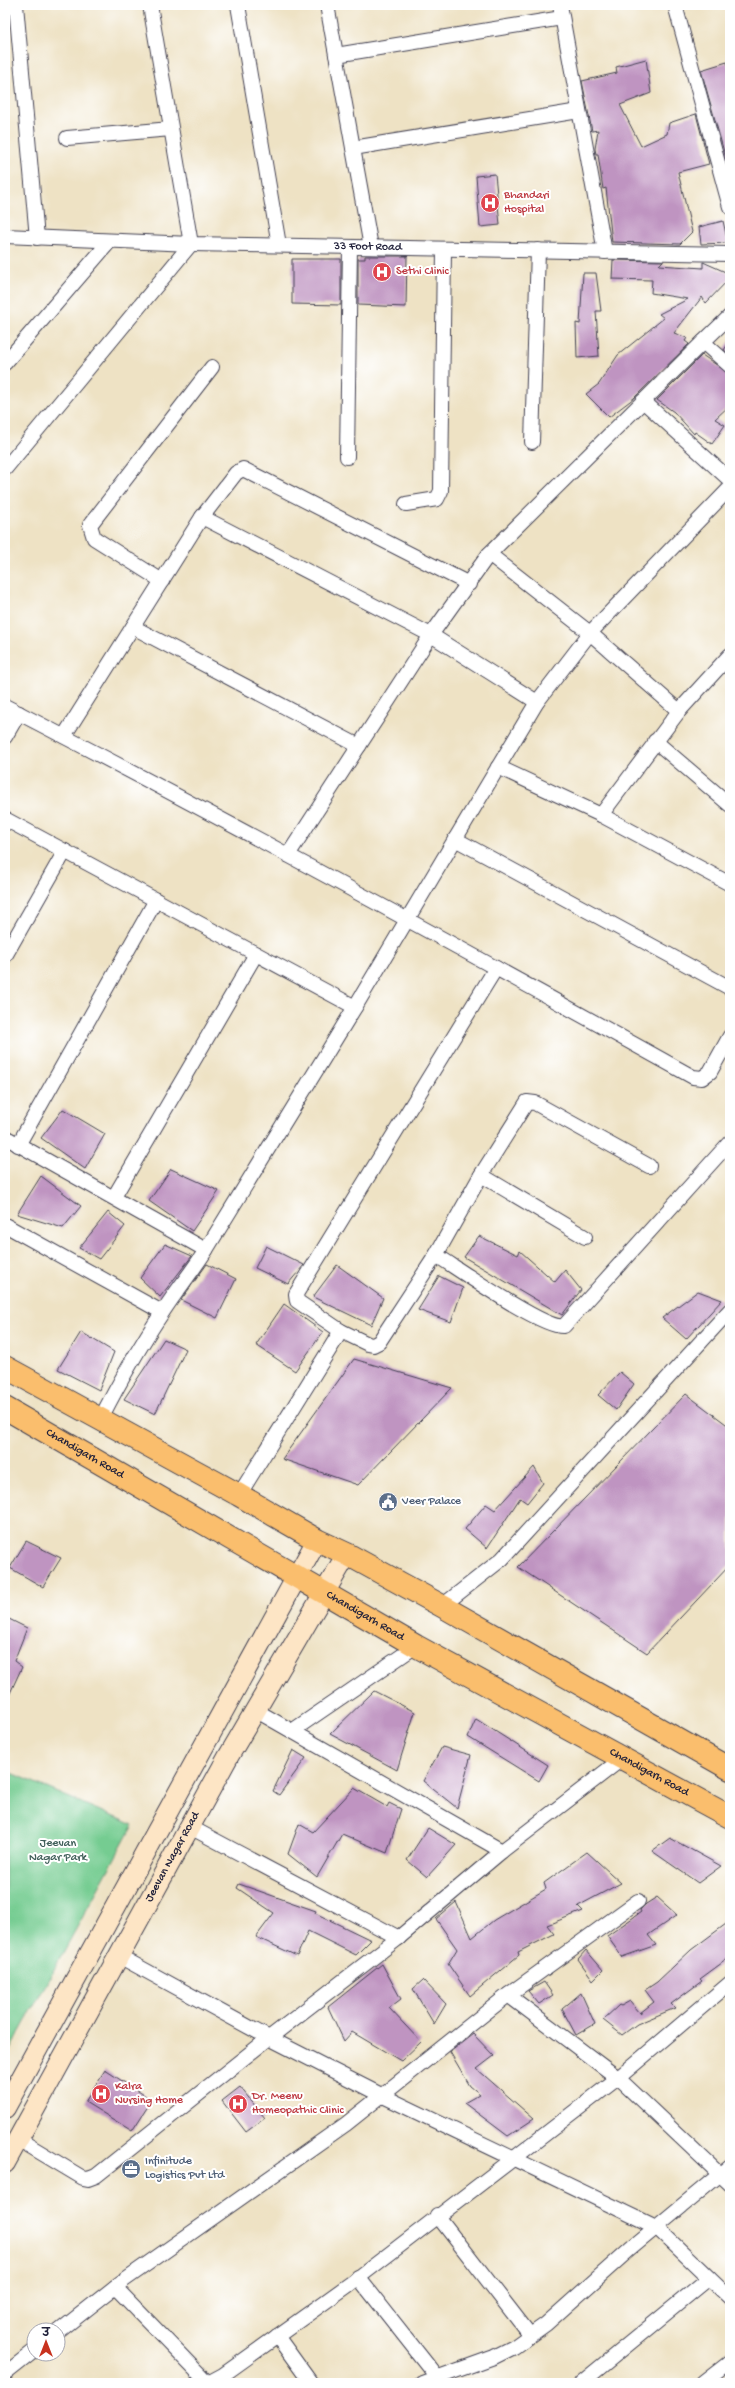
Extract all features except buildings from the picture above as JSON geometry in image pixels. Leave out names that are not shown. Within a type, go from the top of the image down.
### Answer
[{"type":"main road","points":[[5,1367],[239,1495],[317,1540],[347,1554],[442,1606],[730,1769]]},
{"type":"main road","name":"Chandigarh Road","points":[[5,1408],[416,1646],[730,1817]]},
{"type":"street","points":[[16,5],[37,238]]},
{"type":"street","points":[[5,469],[191,244],[150,5]]},
{"type":"street","points":[[238,5],[279,245]]},
{"type":"street","points":[[328,5],[371,247]]},
{"type":"street","points":[[675,5],[730,207]]},
{"type":"street","points":[[336,55],[561,12],[605,252]]},
{"type":"street","points":[[353,148],[579,111]]},
{"type":"street","points":[[66,138],[171,130]]},
{"type":"street","name":"33 Foot Road","points":[[7,239],[37,238],[191,244],[730,254]]},
{"type":"street","points":[[5,363],[110,241]]},
{"type":"street","points":[[347,457],[350,247]]},
{"type":"street","points":[[406,504],[437,499],[441,491],[444,248]]},
{"type":"street","points":[[532,442],[538,250]]},
{"type":"street","points":[[288,855],[431,635],[469,584],[489,554],[730,316]]},
{"type":"street","points":[[703,342],[730,366]]},
{"type":"street","points":[[162,581],[94,538],[90,525],[212,367]]},
{"type":"street","points":[[643,401],[730,480]]},
{"type":"street","points":[[64,736],[202,517],[236,473],[243,469],[469,584]]},
{"type":"street","points":[[100,1420],[129,1366],[162,1312],[187,1281],[355,1007],[537,702],[590,633],[730,488]]},
{"type":"street","points":[[202,517],[431,635],[537,702]]},
{"type":"street","points":[[489,554],[590,633],[679,711]]},
{"type":"street","points":[[133,627],[359,746]]},
{"type":"street","points":[[601,816],[655,741],[679,711],[730,655]]},
{"type":"street","points":[[5,706],[288,855],[698,1079],[710,1072],[730,1036]]},
{"type":"street","points":[[5,737],[19,713]]},
{"type":"street","points":[[655,741],[730,805]]},
{"type":"street","points":[[498,767],[601,816],[730,884]]},
{"type":"street","points":[[5,819],[355,1007]]},
{"type":"street","points":[[455,839],[730,988]]},
{"type":"street","points":[[5,956],[65,851]]},
{"type":"street","points":[[18,1145],[156,900]]},
{"type":"street","points":[[114,1197],[256,954]]},
{"type":"street","points":[[496,968],[296,1294],[297,1301],[341,1331],[368,1344],[373,1345],[379,1342],[436,1255],[524,1104],[529,1101],[649,1166]]},
{"type":"street","points":[[5,1137],[206,1250]]},
{"type":"street","points":[[436,1255],[526,1312],[553,1326],[564,1326],[730,1142]]},
{"type":"street","points":[[481,1176],[585,1237]]},
{"type":"street","points":[[5,1225],[162,1312]]},
{"type":"street","points":[[442,1606],[502,1559],[730,1310]]},
{"type":"street","points":[[239,1495],[341,1331]]},
{"type":"street","points":[[5,2108],[317,1540]]},
{"type":"street","name":"Jeevan Nagar Road","points":[[5,2163],[255,1710],[347,1554]]},
{"type":"street","points":[[292,1731],[416,1646]]},
{"type":"street","points":[[255,1710],[502,1851]]},
{"type":"street","points":[[18,2139],[83,2178],[92,2178],[269,2038],[399,1938],[502,1851],[622,1758]]},
{"type":"street","points":[[190,1827],[399,1938]]},
{"type":"street","points":[[66,2326],[115,2287],[383,2096],[508,1995],[638,1901]]},
{"type":"street","points":[[119,1956],[269,2038],[383,2096],[656,2227],[730,2298]]},
{"type":"street","points":[[115,2287],[208,2383],[223,2375],[358,2277],[437,2215],[513,2159],[618,2078],[730,1982]]},
{"type":"street","points":[[508,1995],[618,2078],[725,2170],[730,2184]]},
{"type":"street","points":[[422,2383],[504,2353],[530,2335],[725,2170]]},
{"type":"street","points":[[437,2215],[530,2335]]},
{"type":"street","points":[[358,2277],[437,2377]]},
{"type":"street","points":[[581,2383],[709,2278]]},
{"type":"street","points":[[277,2336],[311,2383]]},
{"type":"street","points":[[5,2374],[26,2357]]},
{"type":"street","points":[[703,2383],[730,2362]]},
{"type":"green space","name":"Jeevan Nagar Park","points":[[5,1770],[133,1825],[5,2059]]},
{"type":"place","name":"Bhandari Hospital","points":[[490,203]]},
{"type":"place","name":"Sethi Clinic","points":[[382,272]]},
{"type":"place","name":"Veer Palace","points":[[388,1502]]},
{"type":"place","name":"Kalra Nursing Home","points":[[101,2094]]},
{"type":"place","name":"Dr. Meenu Homeopathic Clinic","points":[[238,2104]]},
{"type":"place","name":"Infinitude Logistics Pvt Ltd","points":[[131,2169]]}]
